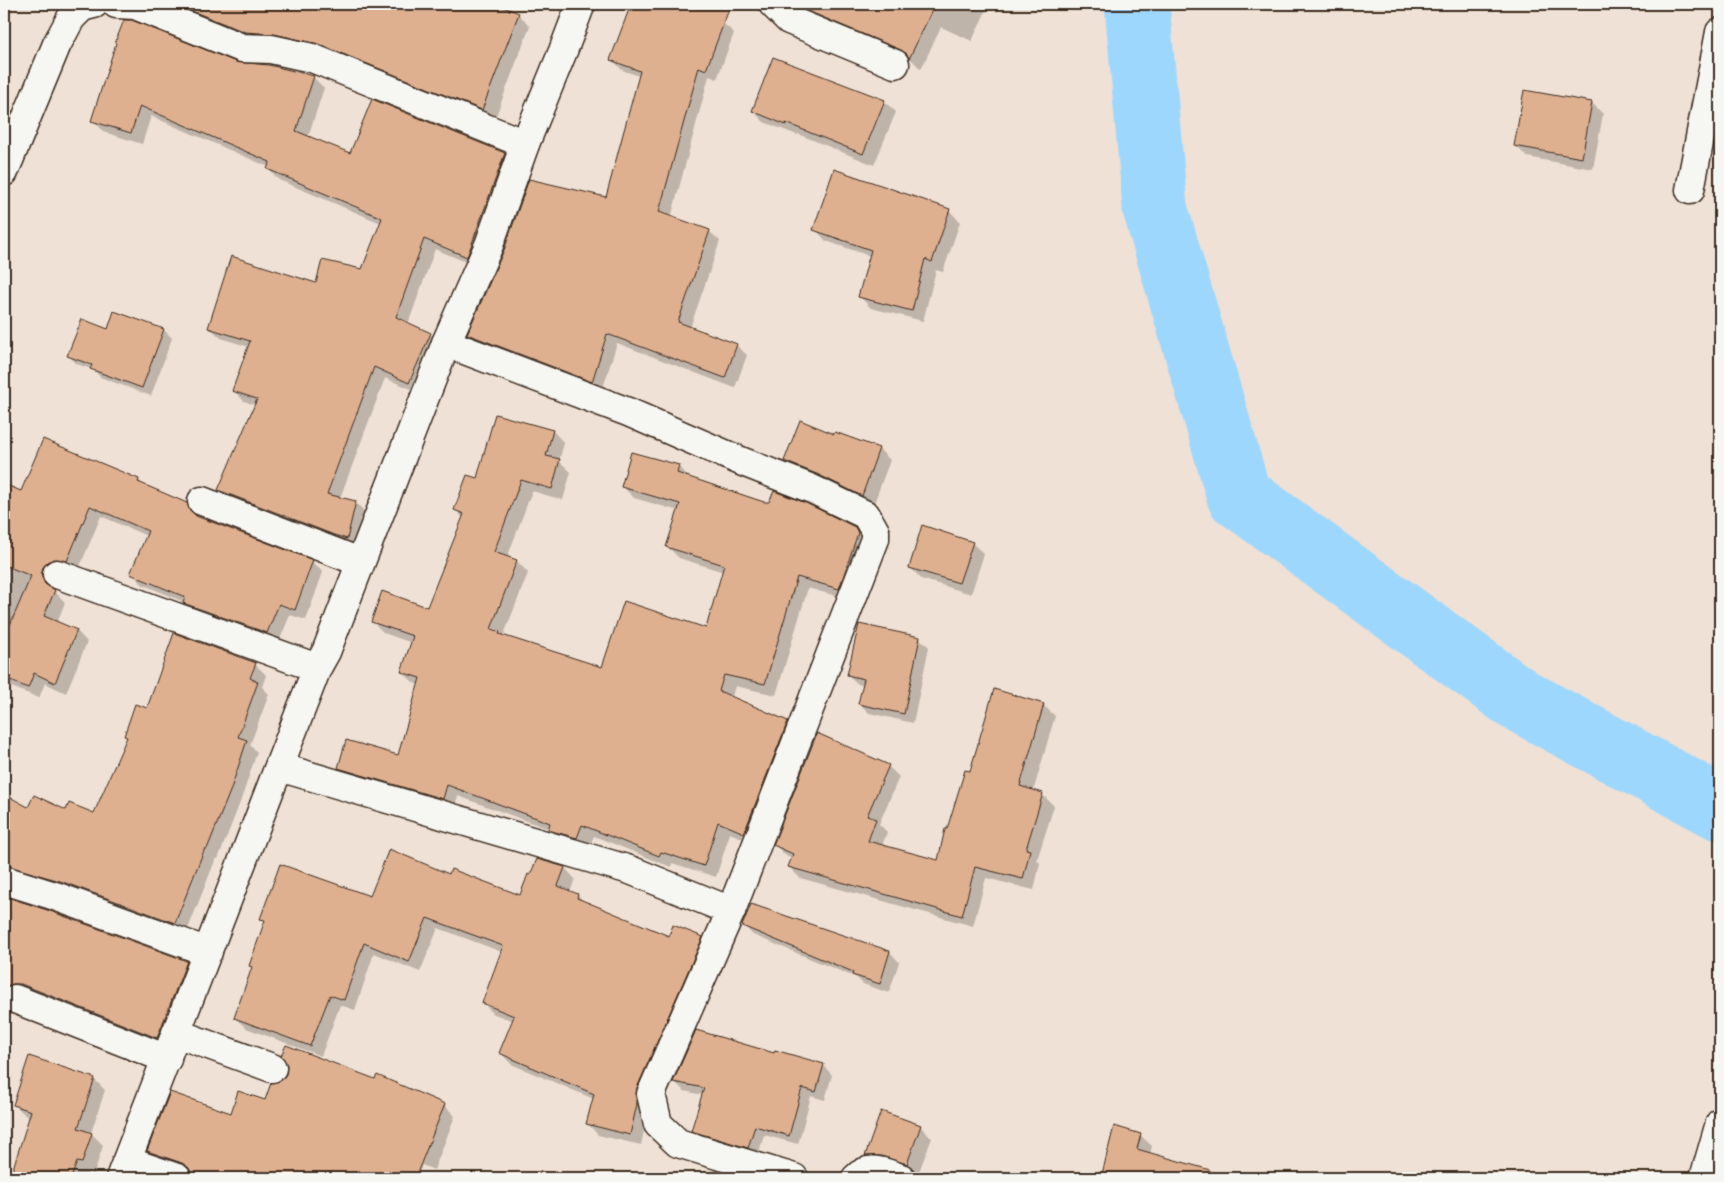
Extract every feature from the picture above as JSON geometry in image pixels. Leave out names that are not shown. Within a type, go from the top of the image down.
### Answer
[{"type":"street","points":[[116,4],[135,5],[242,48],[271,48],[312,58],[525,144]]},
{"type":"street","points":[[177,1178],[124,1170],[317,668],[326,652],[446,343],[489,245],[525,144],[581,4]]},
{"type":"street","points":[[773,4],[789,20],[895,64]]},
{"type":"street","points":[[4,172],[57,44],[72,18],[88,6]]},
{"type":"street","points":[[1690,190],[1720,32]]},
{"type":"street","points":[[446,343],[628,412],[743,462],[812,489],[866,515],[875,531],[875,539],[731,911],[651,1094],[658,1124],[678,1143],[794,1178]]},
{"type":"street","points":[[202,501],[360,562]]},
{"type":"street","points":[[57,574],[317,668]]},
{"type":"street","points":[[279,767],[630,870],[731,911]]},
{"type":"street","points":[[4,880],[55,896],[208,952]]},
{"type":"street","points":[[15,999],[167,1059]]},
{"type":"street","points":[[176,1033],[272,1068]]},
{"type":"street","points":[[1704,1178],[1720,1123]]},
{"type":"street","points":[[856,1178],[862,1171],[869,1170],[901,1178]]},
{"type":"building","points":[[174,4],[495,4],[519,13],[482,110],[318,44],[274,34],[245,32]]},
{"type":"building","points":[[631,4],[731,4],[706,70],[699,67],[659,212],[710,230],[678,322],[737,344],[725,378],[607,334],[592,382],[467,334],[504,250],[529,179],[606,197],[640,71],[610,60]]},
{"type":"building","points":[[795,4],[935,4],[909,59],[907,54],[901,50],[798,7]]},
{"type":"building","points":[[124,20],[132,20],[236,62],[269,65],[314,76],[296,131],[350,153],[372,99],[505,153],[467,257],[424,239],[396,317],[431,333],[409,383],[374,367],[327,494],[356,501],[347,539],[218,490],[257,399],[232,391],[250,341],[208,328],[231,256],[316,283],[322,260],[362,269],[382,218],[267,169],[270,162],[140,106],[131,133],[91,121]]},
{"type":"building","points":[[773,57],[885,100],[863,154],[752,111]]},
{"type":"building","points":[[1524,90],[1592,102],[1582,158],[1514,146]]},
{"type":"building","points":[[834,169],[950,209],[932,262],[925,259],[912,311],[858,297],[871,250],[813,230]]},
{"type":"building","points":[[114,311],[164,329],[142,388],[90,369],[92,365],[67,356],[82,319],[108,329]]},
{"type":"building","points":[[495,414],[553,430],[546,456],[560,459],[552,489],[521,480],[494,552],[517,560],[491,629],[500,632],[499,634],[602,667],[624,601],[706,628],[724,565],[666,547],[680,504],[621,487],[631,452],[679,465],[677,473],[764,502],[769,502],[774,491],[806,503],[855,527],[858,533],[839,589],[797,577],[765,684],[724,675],[719,691],[788,721],[744,833],[718,822],[704,866],[661,852],[659,856],[582,825],[577,838],[548,830],[550,823],[447,785],[443,799],[338,768],[346,740],[398,755],[420,678],[401,672],[413,636],[371,622],[382,591],[427,607],[464,514],[454,510],[467,475],[477,478]]},
{"type":"building","points":[[800,420],[834,434],[835,432],[879,448],[862,496],[819,475],[784,461]]},
{"type":"building","points":[[43,439],[139,479],[138,482],[187,503],[190,510],[196,516],[313,560],[295,610],[279,604],[267,633],[183,603],[185,597],[130,574],[148,531],[90,506],[67,561],[54,559],[47,562],[42,569],[42,577],[45,584],[55,590],[44,616],[77,630],[55,683],[34,673],[28,688],[4,678],[4,639],[31,576],[4,565],[4,484],[21,491]]},
{"type":"building","points":[[922,525],[973,542],[959,583],[909,568]]},
{"type":"building","points":[[859,624],[920,637],[904,714],[858,704],[864,679],[847,675]]},
{"type":"building","points":[[174,633],[256,663],[250,678],[258,682],[238,737],[247,740],[231,789],[175,923],[60,881],[4,865],[4,794],[28,807],[34,795],[66,810],[69,803],[94,813],[127,737],[124,736],[135,704],[147,708]]},
{"type":"building","points":[[994,689],[1044,704],[1020,786],[1043,793],[1026,849],[1030,850],[1023,879],[975,867],[962,916],[788,867],[793,854],[773,845],[817,733],[889,765],[867,816],[876,819],[868,841],[938,860],[945,829],[947,829],[965,770],[970,771]]},
{"type":"building","points":[[389,849],[449,874],[451,869],[520,895],[528,874],[530,875],[537,859],[565,867],[558,886],[578,894],[577,898],[669,936],[673,925],[703,937],[637,1088],[637,1104],[630,1135],[586,1124],[594,1094],[499,1053],[514,1016],[482,1003],[503,946],[427,918],[409,962],[364,943],[344,1000],[330,995],[310,1046],[234,1018],[252,967],[249,966],[265,920],[260,919],[280,864],[370,896]]},
{"type":"building","points":[[4,896],[187,961],[157,1038],[21,984],[4,985]]},
{"type":"building","points":[[751,904],[890,951],[880,984],[852,975],[853,972],[742,926]]},
{"type":"building","points":[[696,1030],[774,1053],[775,1050],[824,1064],[816,1092],[802,1088],[789,1136],[755,1126],[748,1148],[691,1131],[704,1088],[673,1082]]},
{"type":"building","points":[[286,1045],[375,1079],[377,1075],[445,1104],[415,1178],[200,1178],[192,1176],[189,1168],[182,1163],[147,1151],[170,1092],[231,1113],[238,1091],[265,1100],[271,1083],[282,1080],[286,1074],[287,1065],[281,1056]]},
{"type":"building","points":[[29,1056],[95,1078],[78,1128],[92,1133],[82,1163],[77,1162],[71,1178],[10,1178],[31,1111],[13,1105]]},
{"type":"building","points":[[881,1111],[921,1125],[907,1164],[881,1156],[865,1156]]},
{"type":"building","points":[[1114,1126],[1141,1134],[1137,1149],[1210,1170],[1208,1178],[1101,1178]]},
{"type":"waterway","points":[[1137,4],[1155,208],[1239,496],[1518,699],[1720,808]]}]
